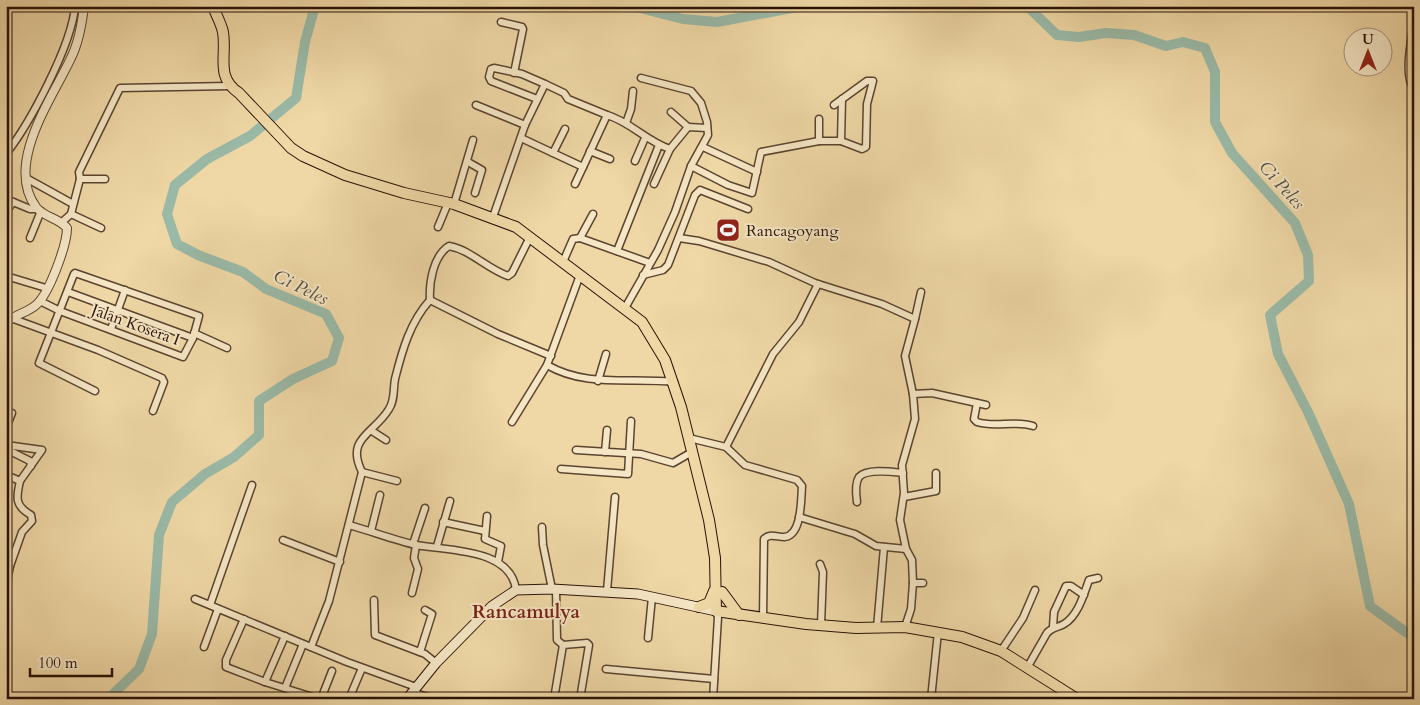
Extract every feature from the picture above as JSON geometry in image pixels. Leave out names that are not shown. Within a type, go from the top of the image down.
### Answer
[{"type":"main road","points":[[213,6],[223,32],[224,72],[229,86],[239,92],[291,148],[318,165],[345,175],[404,193],[451,204],[493,217],[516,227],[625,308],[646,327],[665,360],[674,382],[689,438],[709,520],[719,590],[719,613]]},
{"type":"main road","points":[[412,693],[436,663],[504,596],[516,590],[554,589],[607,591],[652,597],[719,613],[763,619],[877,628],[906,627],[938,632],[983,643],[1001,651],[1077,699]]},
{"type":"main road","points":[[699,607],[709,603],[719,590]]},
{"type":"main road","points":[[719,590],[739,616]]},
{"type":"street","points":[[6,154],[24,131],[38,102],[67,37],[74,18],[75,6]]},
{"type":"street","points":[[30,238],[39,210],[29,192],[26,178],[29,147],[57,82],[71,58],[80,34],[84,6]]},
{"type":"street","points":[[1414,21],[1409,64],[1410,84],[1414,88]]},
{"type":"street","points":[[500,22],[522,26],[523,29],[514,72]]},
{"type":"street","points":[[537,99],[489,79],[493,68],[514,72],[545,84],[564,93],[568,99],[626,123],[638,130],[645,138],[670,149]]},
{"type":"street","points":[[625,308],[675,212],[691,166],[703,147],[707,128],[701,103],[691,91],[640,78]]},
{"type":"street","points":[[691,166],[750,193],[754,192],[761,152],[819,140],[841,141],[862,149],[866,147],[867,104],[872,80],[867,81],[834,105]]},
{"type":"street","points":[[493,217],[525,125],[545,84]]},
{"type":"street","points":[[61,222],[71,214],[80,179],[79,172],[120,88],[229,86]]},
{"type":"street","points":[[626,123],[631,109],[633,91]]},
{"type":"street","points":[[841,141],[842,99]]},
{"type":"street","points":[[476,105],[525,125]]},
{"type":"street","points":[[671,112],[688,127],[707,128]]},
{"type":"street","points":[[575,184],[607,115]]},
{"type":"street","points":[[819,119],[819,140]]},
{"type":"street","points":[[654,184],[670,149],[688,127]]},
{"type":"street","points":[[553,154],[565,129]]},
{"type":"street","points":[[521,138],[583,167]]},
{"type":"street","points":[[635,161],[645,138]]},
{"type":"street","points":[[438,226],[451,204],[468,162],[473,140]]},
{"type":"street","points":[[617,251],[659,145]]},
{"type":"street","points":[[703,147],[757,172]]},
{"type":"street","points":[[590,151],[610,159]]},
{"type":"street","points":[[468,162],[482,170],[475,193]]},
{"type":"street","points":[[26,178],[73,204]]},
{"type":"street","points":[[80,179],[105,179]]},
{"type":"street","points":[[643,275],[666,268],[695,195],[700,190],[748,209]]},
{"type":"street","points":[[6,212],[9,200],[30,209],[39,210],[61,222],[67,228],[66,243],[40,301],[9,321]]},
{"type":"street","points":[[71,214],[101,228]]},
{"type":"street","points":[[580,238],[593,214]]},
{"type":"street","points":[[311,647],[329,601],[362,472],[357,462],[356,447],[361,439],[372,431],[392,404],[405,343],[422,309],[430,300],[432,273],[449,246],[460,248],[508,276],[512,273],[530,237]]},
{"type":"street","points":[[563,262],[573,239],[580,238],[650,263]]},
{"type":"street","points":[[679,238],[699,241],[769,262],[818,284],[882,304],[915,319]]},
{"type":"street","points":[[95,391],[40,365],[77,272],[125,290],[111,329]]},
{"type":"street","points":[[512,422],[547,365],[580,275]]},
{"type":"street","points":[[6,276],[46,288]]},
{"type":"street","points":[[726,447],[773,354],[799,322],[818,284]]},
{"type":"street","name":"Jalan Kosera I","points":[[40,301],[60,311],[183,357],[194,336],[200,318],[125,290]]},
{"type":"street","points":[[68,292],[227,348]]},
{"type":"street","points":[[906,627],[911,609],[913,583],[912,560],[906,549],[900,520],[904,497],[902,465],[915,419],[913,394],[905,356],[921,292]]},
{"type":"street","points":[[430,300],[498,334],[551,356]]},
{"type":"street","points":[[9,321],[103,352],[162,378],[164,382],[153,411]]},
{"type":"street","points":[[598,380],[606,354]]},
{"type":"street","points":[[547,365],[570,376],[598,380],[674,382]]},
{"type":"street","points":[[913,394],[932,393],[986,405]]},
{"type":"street","points":[[977,403],[974,421],[988,425],[1017,423],[1033,426]]},
{"type":"street","points":[[6,428],[12,413]]},
{"type":"street","points":[[561,469],[628,474],[631,421]]},
{"type":"street","points":[[605,452],[607,430]]},
{"type":"street","points":[[372,431],[386,440]]},
{"type":"street","points":[[689,438],[726,447],[745,464],[801,483],[799,517],[790,536],[770,536],[764,539],[763,619]]},
{"type":"street","points":[[6,445],[42,450],[20,481],[17,497],[18,504],[31,515],[32,520],[22,532],[8,565],[6,586]]},
{"type":"street","points":[[6,449],[30,461],[31,466]]},
{"type":"street","points":[[576,450],[629,453],[673,463],[692,452]]},
{"type":"street","points":[[362,472],[397,481]]},
{"type":"street","points":[[857,502],[857,482],[862,475],[870,472],[903,473]]},
{"type":"street","points":[[904,497],[936,491],[936,473]]},
{"type":"street","points":[[6,475],[20,481]]},
{"type":"street","points":[[210,605],[252,485]]},
{"type":"street","points":[[371,531],[380,495]]},
{"type":"street","points":[[607,591],[615,497]]},
{"type":"street","points":[[437,546],[450,501]]},
{"type":"street","points":[[412,593],[418,569],[414,558],[414,544],[426,508]]},
{"type":"street","points":[[487,516],[485,539],[501,548],[498,562]]},
{"type":"street","points":[[799,517],[855,534],[884,547],[906,549]]},
{"type":"street","points":[[443,522],[486,531]]},
{"type":"street","points":[[349,525],[414,544],[437,546],[498,562],[513,577],[516,590]]},
{"type":"street","points":[[542,527],[543,545],[554,589],[557,640],[563,645],[587,643],[589,645],[580,699]]},
{"type":"street","points":[[283,540],[340,562]]},
{"type":"street","points":[[877,628],[884,547]]},
{"type":"street","points":[[820,564],[823,572],[821,624]]},
{"type":"street","points":[[1027,668],[1047,633],[1053,627],[1066,623],[1084,595],[1089,580],[1098,578]]},
{"type":"street","points":[[913,583],[923,583]]},
{"type":"street","points":[[1053,627],[1054,612],[1066,586],[1071,586],[1084,595]]},
{"type":"street","points":[[1001,651],[1023,618],[1036,590]]},
{"type":"street","points":[[648,638],[652,597]]},
{"type":"street","points":[[194,599],[362,668],[412,693],[434,699]]},
{"type":"street","points":[[374,600],[375,634],[420,652],[436,663]]},
{"type":"street","points":[[204,647],[218,608]]},
{"type":"street","points":[[420,652],[432,614],[425,610]]},
{"type":"street","points":[[713,699],[719,613]]},
{"type":"street","points":[[244,619],[225,665],[265,682],[320,699],[332,671]]},
{"type":"street","points":[[931,699],[938,632]]},
{"type":"street","points":[[265,682],[285,636]]},
{"type":"street","points":[[285,688],[303,644]]},
{"type":"street","points":[[554,699],[563,645]]},
{"type":"street","points":[[349,699],[362,668]]},
{"type":"street","points":[[606,669],[714,679]]},
{"type":"waterway","name":"Ci Peles","points":[[108,699],[139,669],[152,634],[159,535],[172,502],[205,474],[234,457],[259,435],[259,401],[293,379],[332,361],[339,338],[326,314],[266,289],[243,272],[198,255],[177,244],[167,214],[175,185],[207,159],[250,136],[296,98],[305,42],[315,6]]},
{"type":"waterway","name":"Ci Peles","points":[[632,6],[683,19],[717,22],[803,6]]},
{"type":"waterway","name":"Ci Peles","points":[[1027,6],[1057,35],[1079,37],[1106,33],[1134,35],[1166,46],[1183,42],[1205,48],[1215,72],[1215,122],[1232,153],[1295,223],[1308,255],[1309,281],[1270,315],[1278,354],[1308,412],[1349,504],[1370,606],[1407,633],[1414,634]]},
{"type":"place","name":"Rancagoyang","points":[[728,230]]},
{"type":"district","name":"Rancamulya","points":[[526,611]]}]
